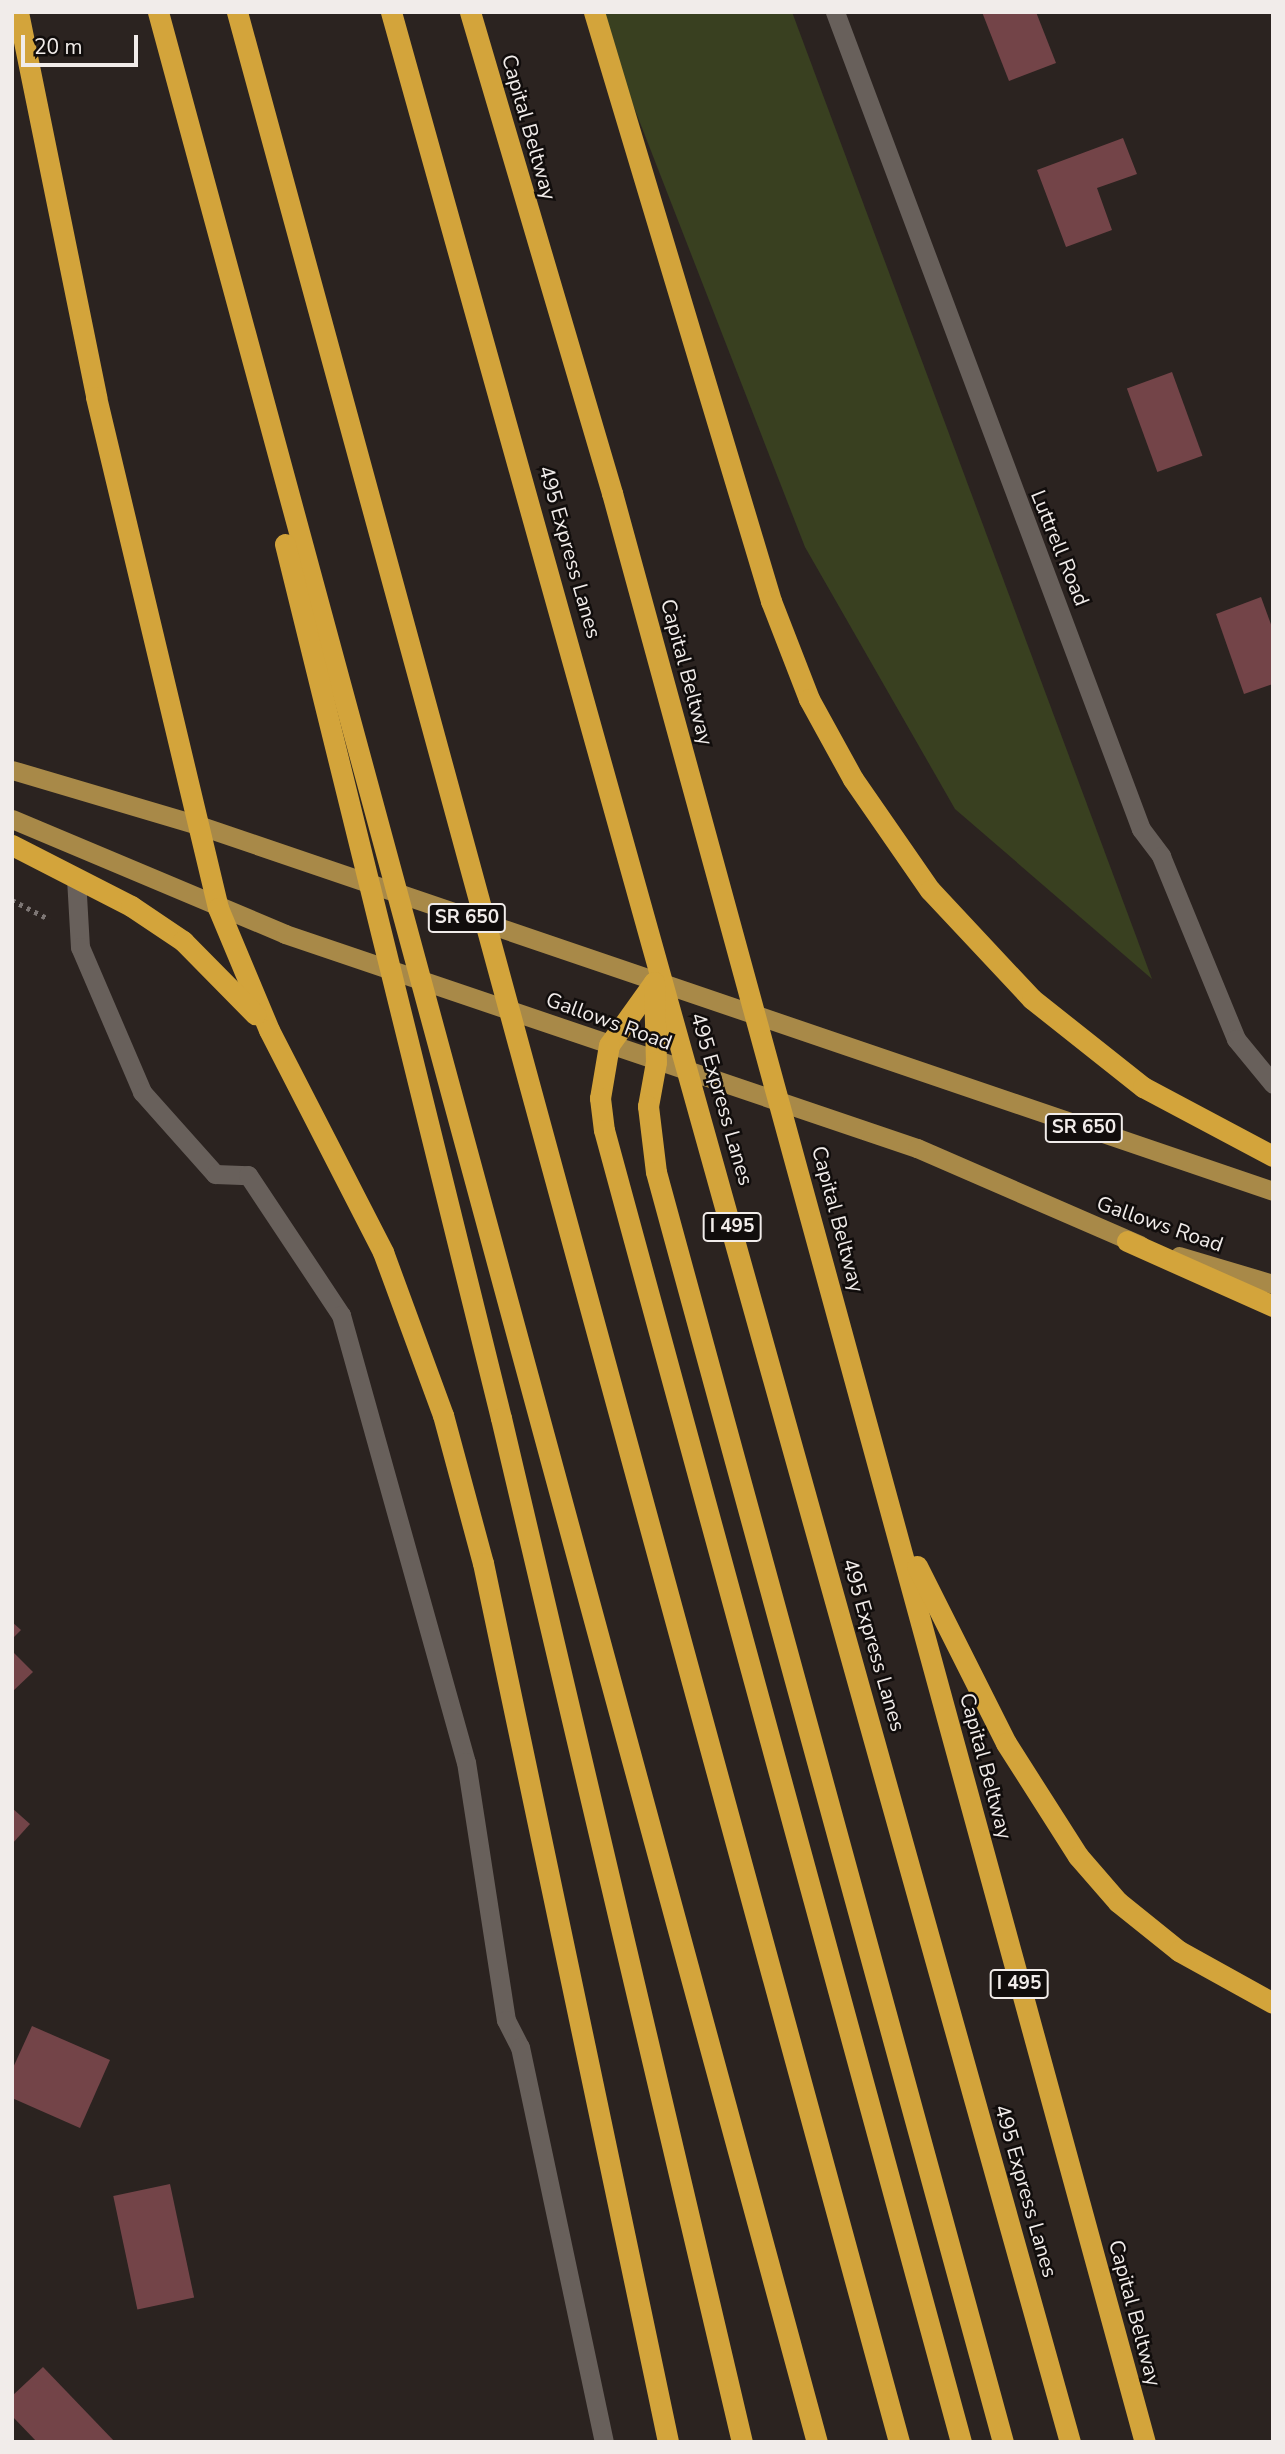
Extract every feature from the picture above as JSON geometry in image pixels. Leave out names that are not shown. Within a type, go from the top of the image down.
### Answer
[{"type":"highway","points":[[18,12],[96,397],[201,825],[218,908],[269,1030],[383,1252],[443,1415],[483,1563],[668,2442]]},
{"type":"highway","points":[[158,12],[194,154],[817,2442]]},
{"type":"highway","points":[[237,12],[899,2442]]},
{"type":"highway","name":"495 Express Lanes","points":[[391,12],[1070,2442]]},
{"type":"highway","name":"Capital Beltway","points":[[470,12],[612,493],[1145,2442]]},
{"type":"highway","points":[[594,12],[771,601],[809,699],[853,779],[930,890],[1032,999],[1143,1087],[1273,1156]]},
{"type":"highway","points":[[194,154],[342,793],[501,1418],[742,2442]]},
{"type":"highway","points":[[12,845],[76,878],[183,941],[269,1030]]},
{"type":"highway","points":[[654,982],[609,1045],[600,1098],[604,1130],[961,2442]]},
{"type":"highway","points":[[654,982],[656,1062],[648,1106],[651,1147],[1003,2442]]},
{"type":"highway","points":[[1127,1241],[1273,1306]]},
{"type":"highway","points":[[896,1526],[1006,1743],[1079,1856],[1118,1902],[1179,1951],[1273,2003]]},
{"type":"main road","name":"SR 650","points":[[12,770],[201,825],[896,1066],[1273,1191]]},
{"type":"main road","name":"Gallows Road","points":[[12,819],[285,934],[656,1062],[917,1148],[1127,1241],[1273,1284]]},
{"type":"street","name":"Luttrell Road","points":[[835,12],[1141,830],[1161,856],[1236,1039],[1273,1084]]},
{"type":"street","points":[[76,878],[80,947],[142,1092],[215,1174],[248,1175],[341,1315],[466,1762],[506,2020],[523,2060],[604,2442]]},
{"type":"green space","points":[[597,12],[792,12],[1152,979],[955,809],[805,547]]},
{"type":"building","points":[[982,12],[1036,12],[1056,63],[1009,81]]},
{"type":"building","points":[[1123,138],[1137,174],[1097,188],[1112,230],[1066,247],[1037,170]]},
{"type":"building","points":[[1172,372],[1202,456],[1157,472],[1127,388]]},
{"type":"building","points":[[1261,597],[1273,630],[1273,684],[1244,694],[1216,614]]},
{"type":"building","points":[[12,1622],[21,1630],[12,1639]]},
{"type":"building","points":[[12,1651],[33,1672],[12,1692]]},
{"type":"building","points":[[12,1808],[30,1824],[12,1844]]},
{"type":"building","points":[[32,2026],[110,2060],[80,2128],[12,2098],[12,2070]]},
{"type":"building","points":[[170,2184],[194,2297],[137,2310],[113,2196]]},
{"type":"building","points":[[43,2367],[115,2442],[37,2442],[12,2416],[12,2396]]}]
